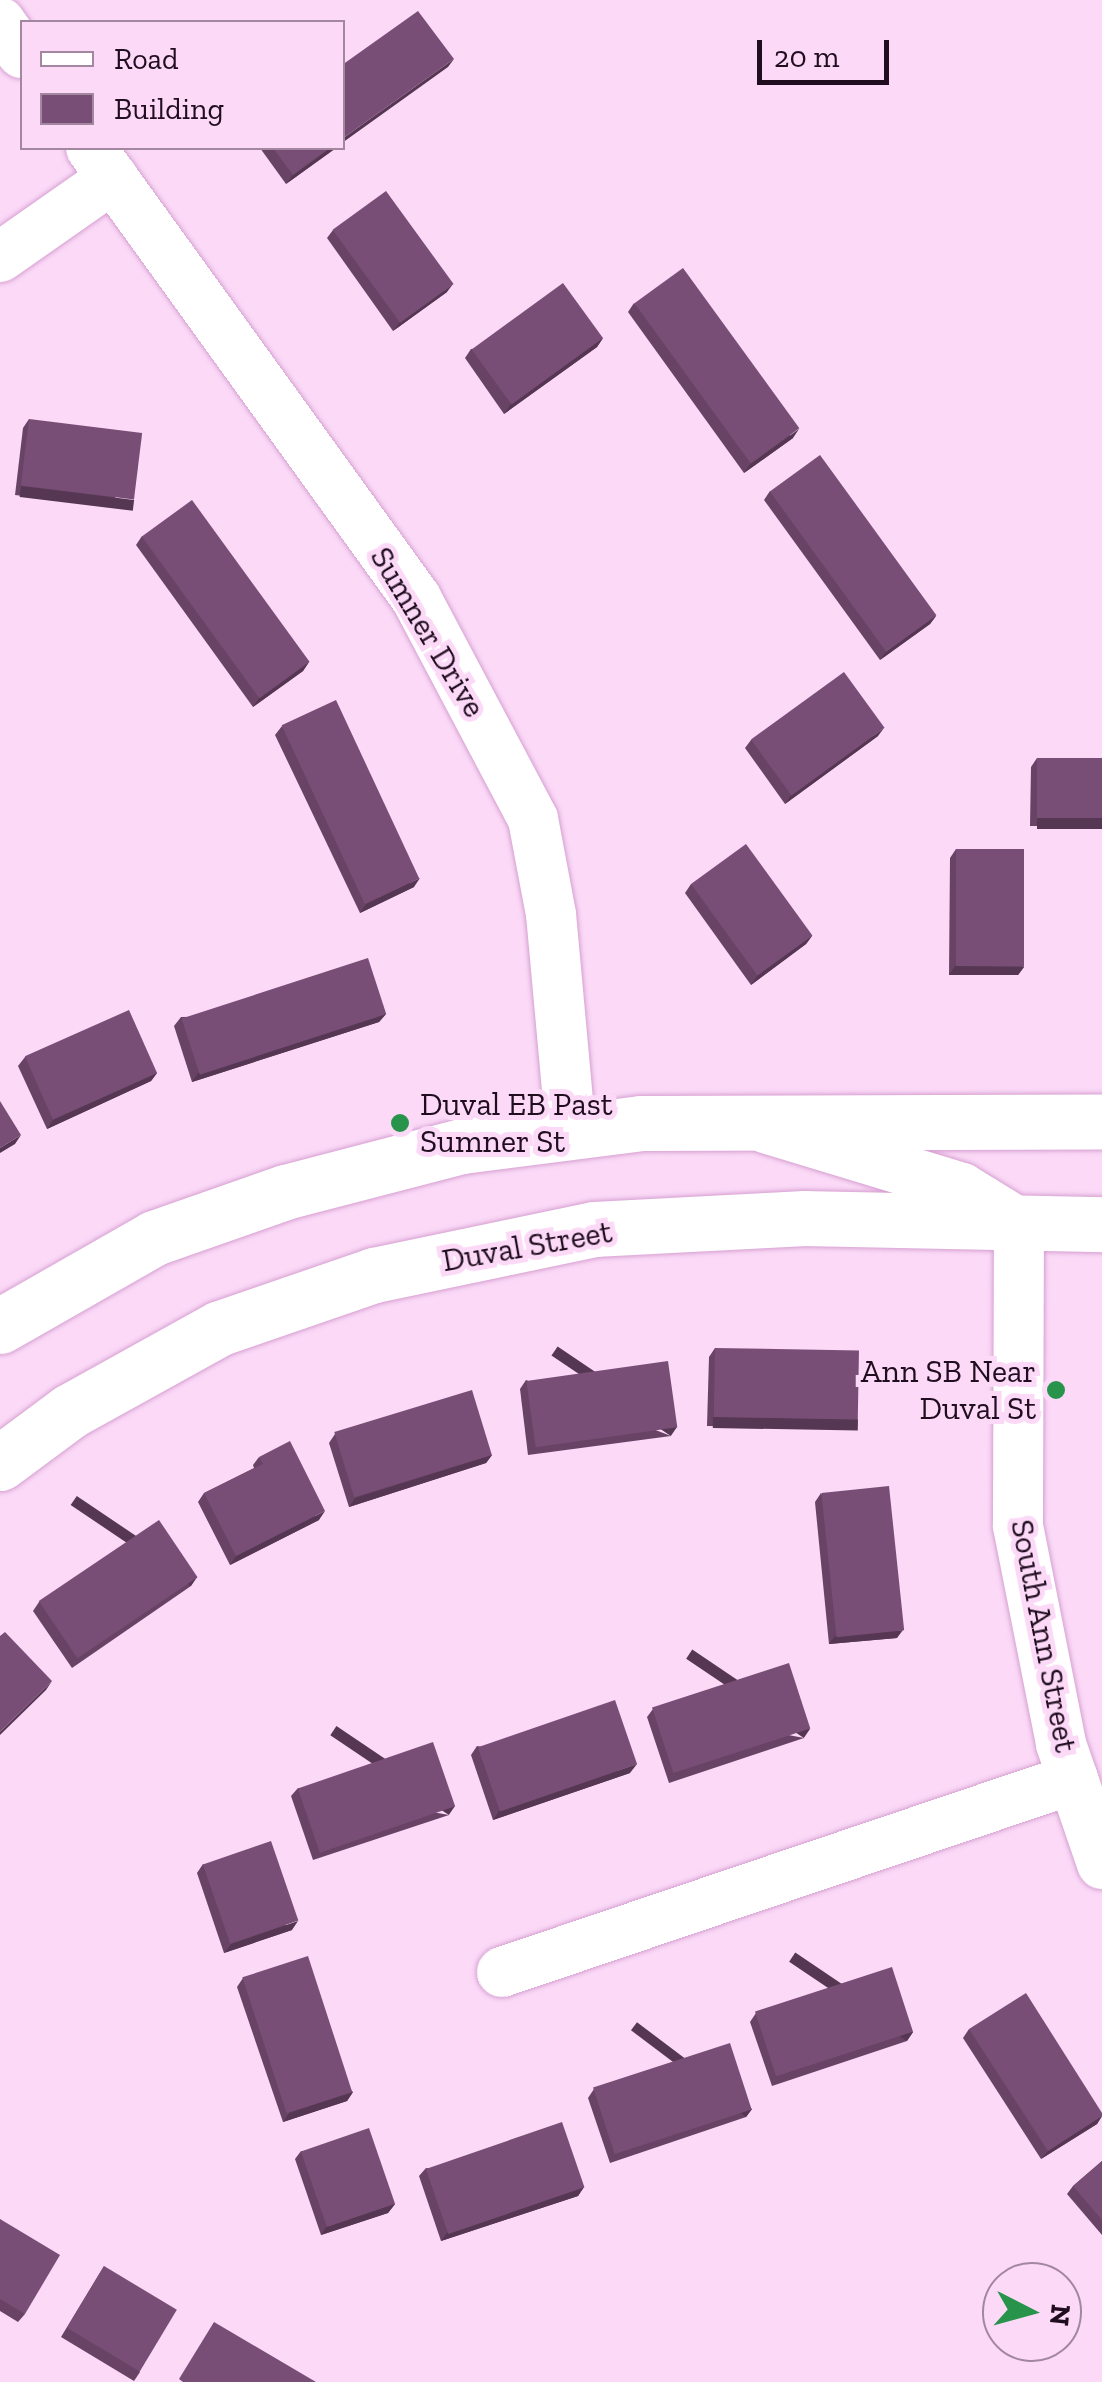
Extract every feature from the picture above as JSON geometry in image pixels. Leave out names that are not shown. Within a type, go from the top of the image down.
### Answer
[{"type":"street","points":[[0,22],[20,50]]},
{"type":"street","points":[[0,257],[102,163]]},
{"type":"street","name":"Sumner Drive","points":[[102,163],[416,598],[533,818],[551,914],[571,1132]]},
{"type":"street","points":[[0,1326],[154,1238],[284,1192],[462,1146],[571,1132],[747,1122],[1102,1121]]},
{"type":"street","points":[[747,1122],[962,1188],[1019,1223]]},
{"type":"street","name":"Duval Street","points":[[0,1464],[70,1411],[220,1328],[374,1275],[594,1230],[804,1218],[1102,1224]]},
{"type":"street","name":"South Ann Street","points":[[1019,1223],[1018,1526],[1073,1779],[1102,1864]]},
{"type":"street","points":[[502,1972],[1073,1779]]},
{"type":"building","points":[[418,11],[454,59],[345,137],[345,63]]},
{"type":"building","points":[[274,150],[327,150],[293,175]]},
{"type":"building","points":[[386,191],[454,284],[400,323],[333,230]]},
{"type":"building","points":[[683,268],[799,428],[751,463],[634,303]]},
{"type":"building","points":[[563,283],[603,338],[512,404],[472,349]]},
{"type":"building","points":[[29,419],[142,433],[134,499],[21,486]]},
{"type":"building","points":[[820,455],[936,615],[886,652],[770,491]]},
{"type":"building","points":[[192,500],[310,662],[259,698],[142,536]]},
{"type":"building","points":[[844,672],[885,728],[792,795],[751,740]]},
{"type":"building","points":[[336,700],[419,879],[365,904],[282,725]]},
{"type":"building","points":[[1037,758],[1102,758],[1102,818],[1037,818]]},
{"type":"building","points":[[746,844],[812,935],[757,975],[691,884]]},
{"type":"building","points":[[956,849],[1024,849],[1024,966],[956,966]]},
{"type":"building","points":[[368,958],[386,1014],[200,1075],[182,1019]]},
{"type":"building","points":[[129,1010],[157,1073],[53,1119],[25,1056]]},
{"type":"building","points":[[0,1101],[21,1135],[0,1148]]},
{"type":"building","points":[[715,1348],[859,1351],[858,1420],[714,1417]]},
{"type":"building","points":[[668,1361],[677,1427],[536,1447],[526,1381]]},
{"type":"building","points":[[472,1390],[492,1455],[354,1497],[334,1432]]},
{"type":"building","points":[[290,1441],[325,1511],[236,1556],[204,1493],[263,1464],[259,1457]]},
{"type":"building","points":[[889,1486],[904,1630],[837,1637],[821,1493]]},
{"type":"building","points":[[159,1520],[198,1577],[77,1658],[39,1601]]},
{"type":"building","points":[[5,1632],[52,1681],[0,1732],[0,1636]]},
{"type":"building","points":[[789,1663],[810,1729],[673,1773],[652,1707]]},
{"type":"building","points":[[615,1700],[637,1764],[500,1812],[478,1747]]},
{"type":"building","points":[[433,1742],[455,1806],[320,1853],[298,1789]]},
{"type":"building","points":[[271,1841],[298,1920],[230,1944],[203,1864]]},
{"type":"building","points":[[308,1956],[352,2092],[287,2113],[242,1977]]},
{"type":"building","points":[[892,1967],[913,2032],[776,2076],[755,2011]]},
{"type":"building","points":[[1026,1993],[1102,2113],[1048,2151],[969,2029]]},
{"type":"building","points":[[730,2043],[752,2110],[615,2154],[593,2087]]},
{"type":"building","points":[[562,2122],[584,2187],[448,2234],[426,2169]]},
{"type":"building","points":[[369,2128],[395,2204],[327,2227],[301,2151]]},
{"type":"building","points":[[1102,2161],[1102,2220],[1073,2186]]},
{"type":"building","points":[[0,2219],[60,2255],[25,2314],[0,2299]]},
{"type":"building","points":[[104,2266],[177,2310],[140,2371],[67,2328]]},
{"type":"building","points":[[214,2322],[316,2382],[183,2382],[179,2379]]},
{"type":"place","name":"Duval EB Past Sumner St","points":[[400,1123]]},
{"type":"place","name":"Ann SB Near Duval St","points":[[1056,1390]]}]
